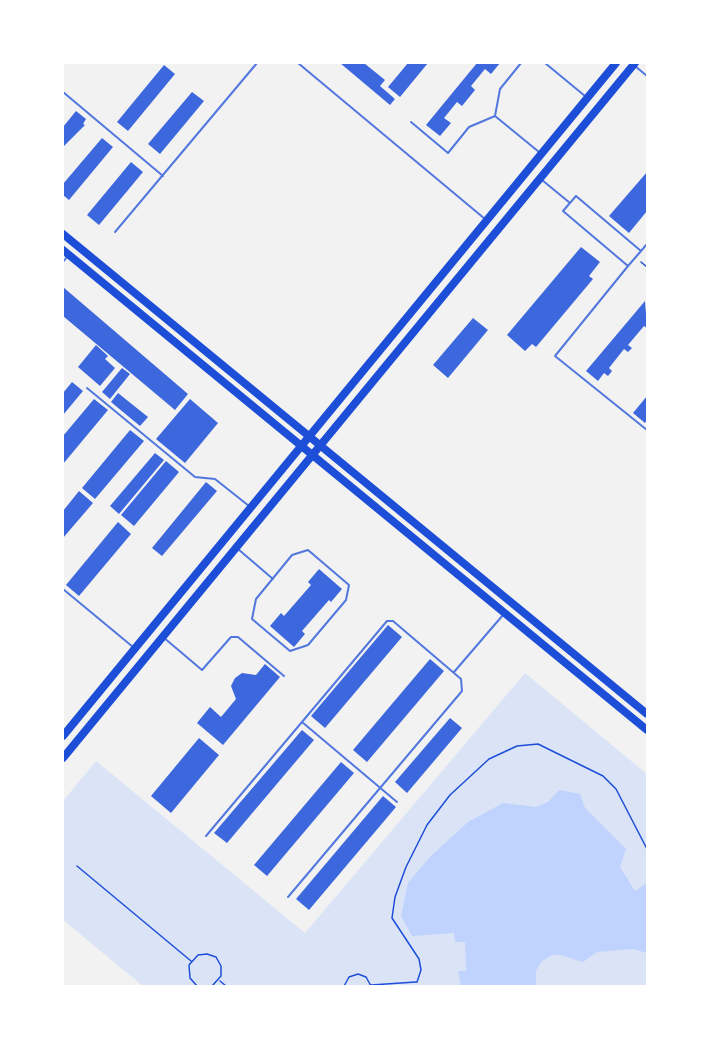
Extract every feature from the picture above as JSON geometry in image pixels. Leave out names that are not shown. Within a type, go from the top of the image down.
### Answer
[{"type":"main road","points":[[63,736],[616,63]]},
{"type":"main road","points":[[63,758],[635,64]]},
{"type":"main road","points":[[63,234],[647,714]]},
{"type":"main road","points":[[66,252],[647,730]]},
{"type":"lane","points":[[115,232],[257,63]]},
{"type":"lane","points":[[298,63],[487,220]]},
{"type":"lane","points":[[495,116],[500,89],[521,63]]},
{"type":"lane","points":[[545,63],[588,98]]},
{"type":"lane","points":[[635,64],[647,75]]},
{"type":"lane","points":[[63,92],[163,176]]},
{"type":"lane","points":[[411,122],[448,153],[469,127],[495,116]]},
{"type":"lane","points":[[495,116],[542,154]]},
{"type":"lane","points":[[540,178],[570,203]]},
{"type":"lane","points":[[628,266],[563,211],[576,196],[641,251]]},
{"type":"lane","points":[[647,244],[555,356],[647,430]]},
{"type":"lane","points":[[63,262],[66,252]]},
{"type":"lane","points":[[87,388],[195,477],[215,479],[251,508]]},
{"type":"lane","points":[[236,548],[273,579]]},
{"type":"lane","points":[[308,550],[349,585],[346,600],[308,645],[290,651],[252,619],[256,599],[273,579],[292,555],[308,550]]},
{"type":"lane","points":[[63,588],[135,648]]},
{"type":"lane","points":[[454,672],[505,612]]},
{"type":"lane","points":[[206,836],[387,621],[393,621],[461,679],[462,691],[288,897]]},
{"type":"lane","points":[[163,637],[202,670],[231,637],[238,637],[284,676]]},
{"type":"lane","points":[[302,722],[397,802]]},
{"type":"path","points":[[636,258],[647,267]]},
{"type":"path","points":[[417,982],[422,970],[419,960],[392,918],[395,897],[406,867],[427,825],[450,795],[489,759],[517,746],[538,744],[603,776],[616,789],[647,849]]},
{"type":"path","points":[[77,866],[191,961]]},
{"type":"path","points":[[197,986],[188,974],[191,961],[202,954],[216,957],[221,966],[219,981],[212,986]]},
{"type":"path","points":[[344,986],[349,977],[358,974],[366,977],[371,985],[417,982],[421,986]]},
{"type":"path","points":[[219,981],[226,986]]},
{"type":"shaded area","points":[[525,673],[647,774],[647,986],[143,986],[63,920],[63,801],[96,761],[305,933]]},
{"type":"water","points":[[559,790],[580,794],[585,808],[626,849],[620,867],[635,891],[647,883],[647,953],[633,949],[597,952],[583,962],[552,955],[542,961],[536,971],[536,986],[461,986],[458,971],[466,971],[465,942],[455,942],[454,933],[412,936],[401,916],[408,883],[430,857],[468,822],[503,803],[536,807],[548,802]]},
{"type":"building","points":[[340,63],[364,63],[385,80],[380,86],[395,99],[390,105]]},
{"type":"building","points":[[408,63],[428,63],[400,97],[388,87]]},
{"type":"building","points":[[477,63],[500,63],[491,74],[485,69],[471,86],[475,90],[462,106],[457,102],[444,118],[451,123],[440,136],[426,125]]},
{"type":"building","points":[[164,65],[175,74],[128,131],[117,122]]},
{"type":"building","points":[[192,92],[204,101],[160,154],[148,144]]},
{"type":"building","points":[[76,111],[86,119],[83,124],[85,125],[63,147],[63,127]]},
{"type":"building","points":[[102,138],[113,147],[69,200],[63,195],[63,184]]},
{"type":"building","points":[[131,162],[143,172],[99,225],[87,215]]},
{"type":"building","points":[[647,172],[647,211],[629,233],[609,216]]},
{"type":"building","points":[[581,247],[600,262],[589,276],[593,279],[536,347],[532,344],[525,351],[507,335]]},
{"type":"building","points":[[63,287],[188,394],[175,410],[63,316]]},
{"type":"building","points":[[645,301],[647,328],[644,326],[628,345],[632,348],[628,352],[624,349],[609,368],[612,371],[608,376],[604,373],[598,381],[586,371]]},
{"type":"building","points":[[473,318],[488,330],[448,378],[433,365]]},
{"type":"building","points":[[96,345],[108,356],[105,359],[115,368],[100,386],[78,367]]},
{"type":"building","points":[[122,368],[130,374],[110,399],[102,392]]},
{"type":"building","points":[[72,382],[83,391],[63,415],[63,393]]},
{"type":"building","points":[[118,393],[148,417],[140,426],[111,402]]},
{"type":"building","points":[[647,396],[647,420],[645,423],[633,413]]},
{"type":"building","points":[[94,399],[108,410],[63,464],[63,436]]},
{"type":"building","points":[[190,399],[218,423],[185,463],[156,439]]},
{"type":"building","points":[[130,430],[144,441],[95,499],[82,488]]},
{"type":"building","points":[[155,453],[164,460],[119,514],[110,506]]},
{"type":"building","points":[[166,461],[179,472],[134,526],[121,515]]},
{"type":"building","points":[[206,482],[217,491],[162,556],[152,548]]},
{"type":"building","points":[[79,491],[93,503],[63,538],[63,511]]},
{"type":"building","points":[[118,522],[131,534],[79,596],[66,585]]},
{"type":"building","points":[[319,569],[342,589],[331,602],[329,600],[302,631],[305,634],[294,647],[270,626],[281,613],[284,616],[311,585],[308,582]]},
{"type":"building","points":[[388,625],[402,637],[325,728],[311,716]]},
{"type":"building","points":[[430,659],[444,671],[367,762],[353,750]]},
{"type":"building","points":[[265,664],[280,677],[223,745],[197,723],[210,707],[221,717],[236,699],[231,686],[235,678],[242,673],[256,675]]},
{"type":"building","points":[[450,718],[462,728],[407,793],[395,782]]},
{"type":"building","points":[[302,730],[314,740],[227,843],[214,833]]},
{"type":"building","points":[[199,738],[219,755],[171,813],[151,796]]},
{"type":"building","points":[[341,762],[354,773],[267,876],[254,865]]},
{"type":"building","points":[[383,796],[396,807],[309,910],[296,899]]}]
